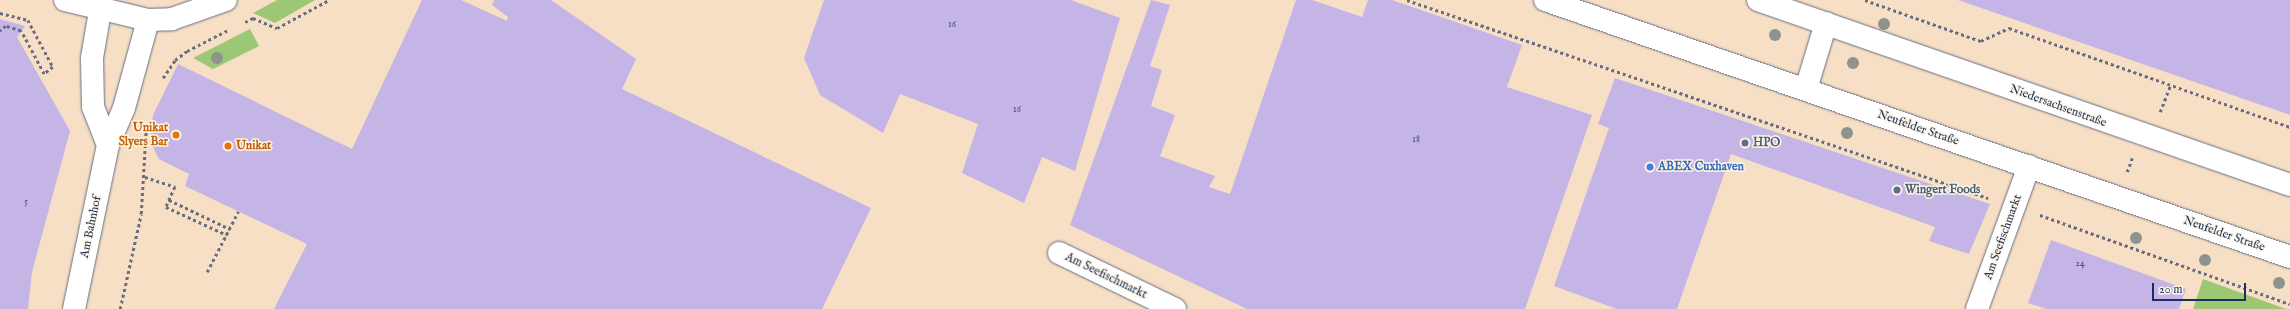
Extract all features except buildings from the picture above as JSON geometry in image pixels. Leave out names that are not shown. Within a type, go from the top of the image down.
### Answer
[{"type":"street","points":[[66,0],[100,11],[148,20],[172,19],[226,0]]},
{"type":"street","name":"Neufelder Straße","points":[[1545,0],[1806,88],[2290,258]]},
{"type":"street","name":"Niedersachsenstraße","points":[[1758,0],[2290,185]]},
{"type":"street","points":[[100,11],[92,58],[93,107],[108,145]]},
{"type":"street","name":"Am Bahnhof","points":[[74,309],[108,145],[124,108],[148,20]]},
{"type":"street","points":[[1806,88],[1826,23]]},
{"type":"street","name":"Am Seefischmarkt","points":[[1977,309],[2029,166]]},
{"type":"street","name":"Am Seefischmarkt","points":[[1059,253],[1175,309]]},
{"type":"path","points":[[161,82],[174,60],[187,51],[250,19],[277,28],[330,0]]},
{"type":"path","points":[[1408,0],[2015,206],[2290,304]]},
{"type":"path","points":[[1864,0],[1981,41],[2009,28],[2290,127]]},
{"type":"path","points":[[0,13],[28,20],[53,67],[44,74],[21,31],[6,26],[0,32]]},
{"type":"path","points":[[120,309],[141,214],[145,177],[147,124]]},
{"type":"path","points":[[2119,198],[2140,134]]},
{"type":"path","points":[[145,177],[175,187],[166,207],[227,235]]},
{"type":"path","points":[[169,200],[230,229]]},
{"type":"path","points":[[207,272],[238,212]]},
{"type":"green space","points":[[277,0],[315,0],[275,23],[253,13]]},
{"type":"green space","points":[[250,29],[259,46],[213,69],[193,58]]},
{"type":"green space","points":[[2203,279],[2286,309],[2193,309]]},
{"type":"place","name":"Unikat Slyers Bar","points":[[176,135]]},
{"type":"place","name":"HPO","points":[[1745,143]]},
{"type":"place","name":"Unikat","points":[[228,146]]},
{"type":"place","name":"ABEX Cuxhaven","points":[[1650,167]]},
{"type":"place","name":"Wingert Foods","points":[[1897,190]]}]
